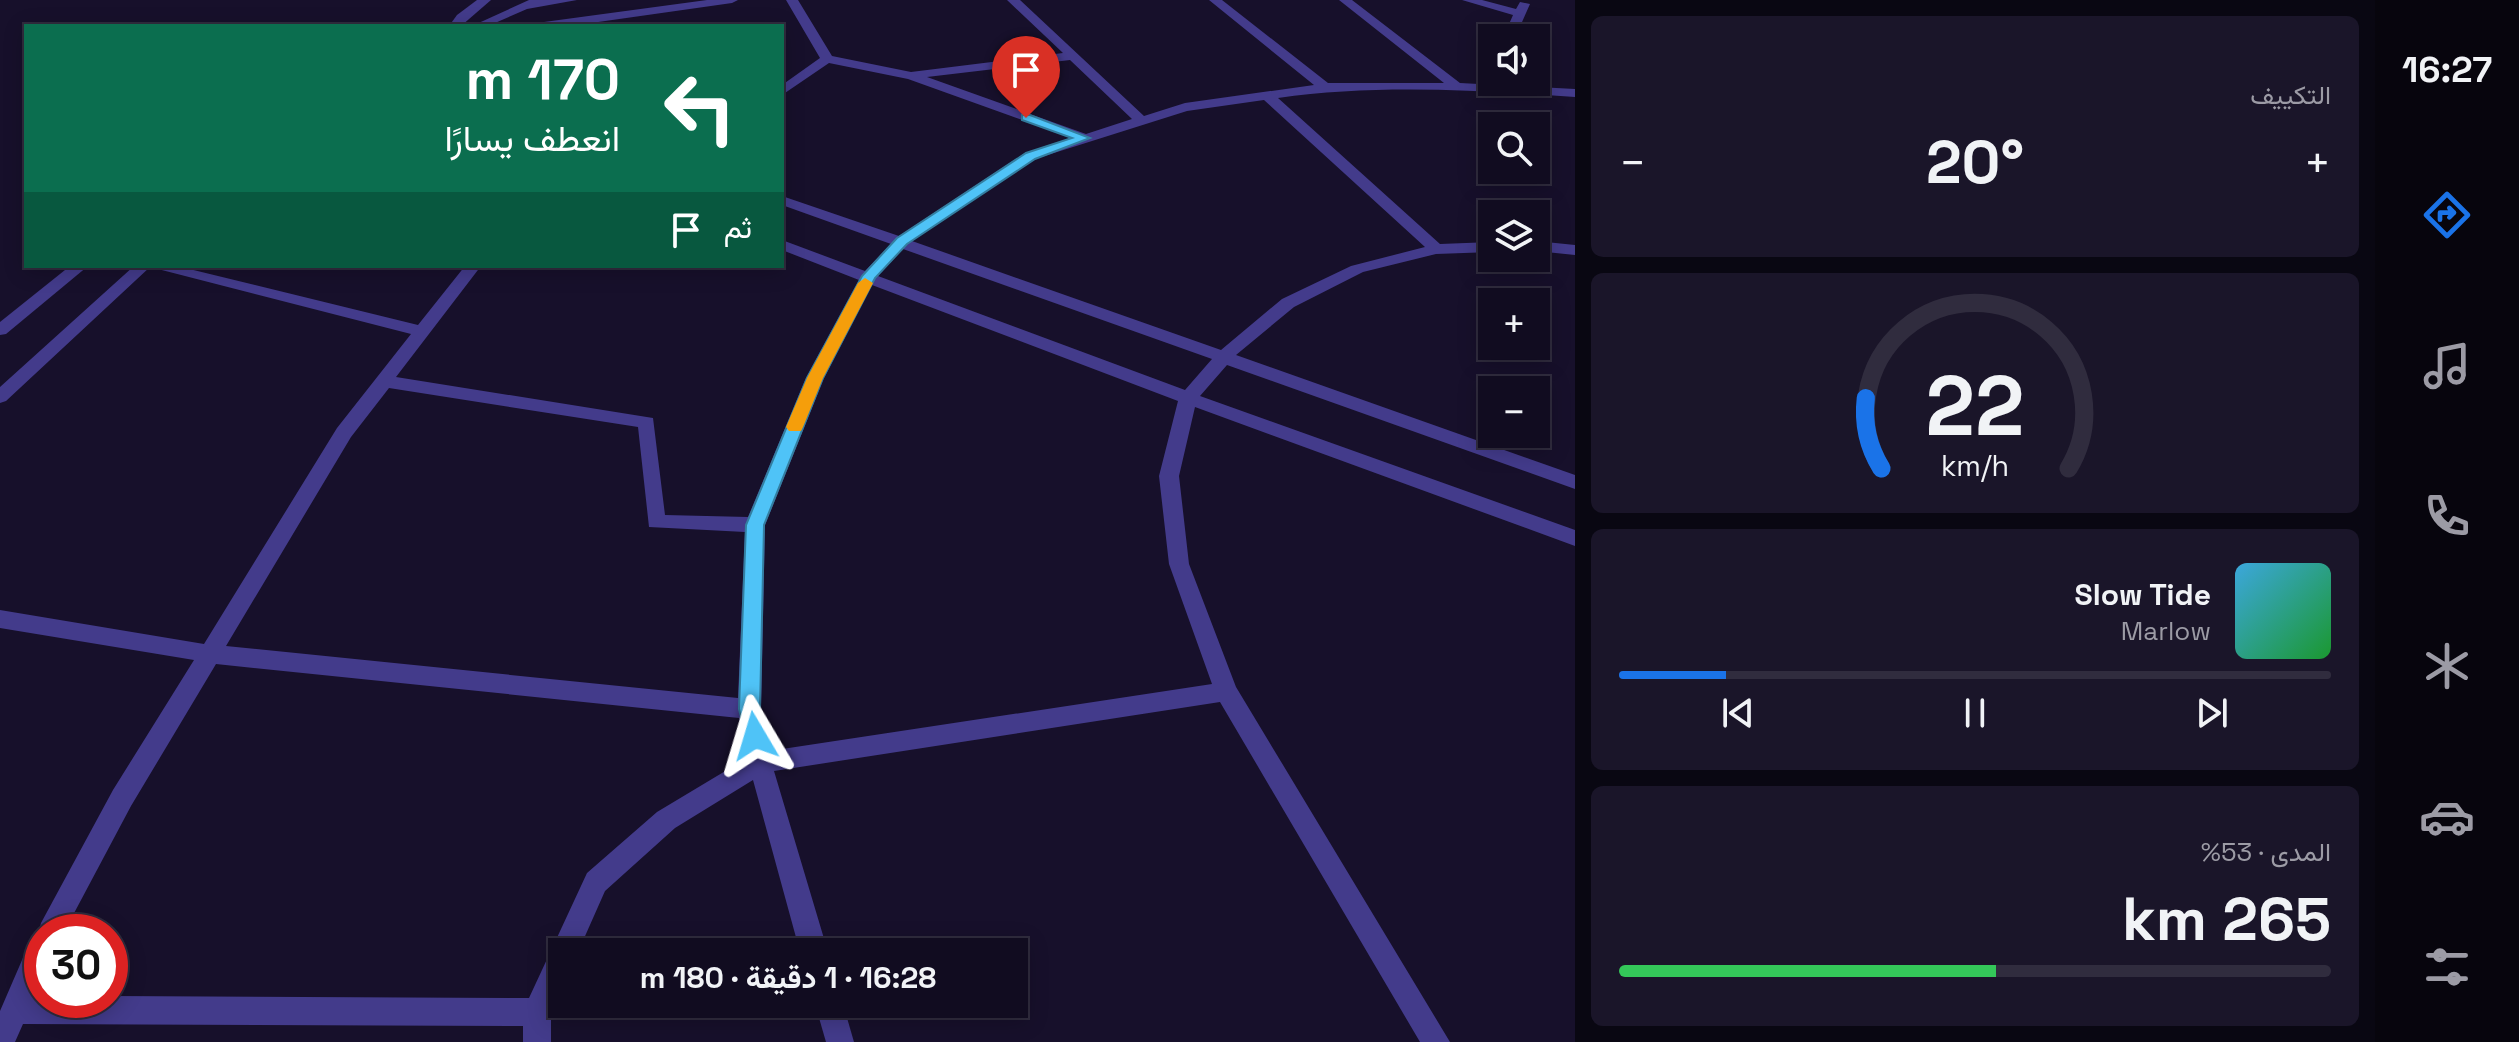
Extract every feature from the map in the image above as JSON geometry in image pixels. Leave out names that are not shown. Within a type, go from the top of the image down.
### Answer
[{"type":"street","points":[[456,24],[485,0]]},
{"type":"street","points":[[483,24],[539,0]]},
{"type":"street","points":[[526,6],[571,0]]},
{"type":"street","points":[[558,24],[732,0]]},
{"type":"street","points":[[792,0],[827,59]]},
{"type":"street","points":[[1013,0],[1140,119]]},
{"type":"street","points":[[1215,0],[1325,87]]},
{"type":"street","points":[[1345,0],[1457,87]]},
{"type":"street","points":[[1468,0],[1520,13]]},
{"type":"street","points":[[1515,24],[1525,0]]},
{"type":"street","points":[[911,76],[1073,56]]},
{"type":"street","points":[[784,90],[827,59],[911,76],[1084,138]]},
{"type":"street","points":[[810,938],[760,763],[749,709],[755,525],[815,378],[869,276],[902,241],[1030,156],[1140,119],[1185,107],[1325,87],[1478,84]]},
{"type":"street","points":[[1550,90],[1575,93]]},
{"type":"street","points":[[1266,94],[1436,249]]},
{"type":"street","points":[[784,201],[1226,355],[1575,482]]},
{"type":"street","points":[[784,246],[1188,398],[1575,538]]},
{"type":"street","points":[[1550,247],[1575,250]]},
{"type":"street","points":[[1436,1042],[1226,691],[1179,564],[1169,476],[1188,398],[1226,355],[1288,303],[1357,269],[1436,249],[1478,248]]},
{"type":"street","points":[[0,330],[78,268]]},
{"type":"street","points":[[0,397],[141,268]]},
{"type":"street","points":[[166,268],[420,331]]},
{"type":"street","points":[[60,914],[122,798],[344,433],[471,268]]},
{"type":"street","points":[[383,381],[647,422],[656,522],[755,525]]},
{"type":"street","points":[[0,619],[211,654],[749,709]]},
{"type":"street","points":[[571,938],[596,882],[666,820],[760,763],[1226,691]]},
{"type":"street","points":[[537,1042],[537,1012],[548,988]]},
{"type":"street","points":[[1,1042],[24,989]]},
{"type":"street","points":[[15,1010],[537,1012]]},
{"type":"street","points":[[833,1018],[840,1042]]},
{"type":"slow traffic","points":[[795,427],[815,378],[865,283]]},
{"type":"route","points":[[755,736],[749,709],[755,525],[815,378],[869,276],[902,241],[1030,156],[1084,138],[1026,118]]}]
